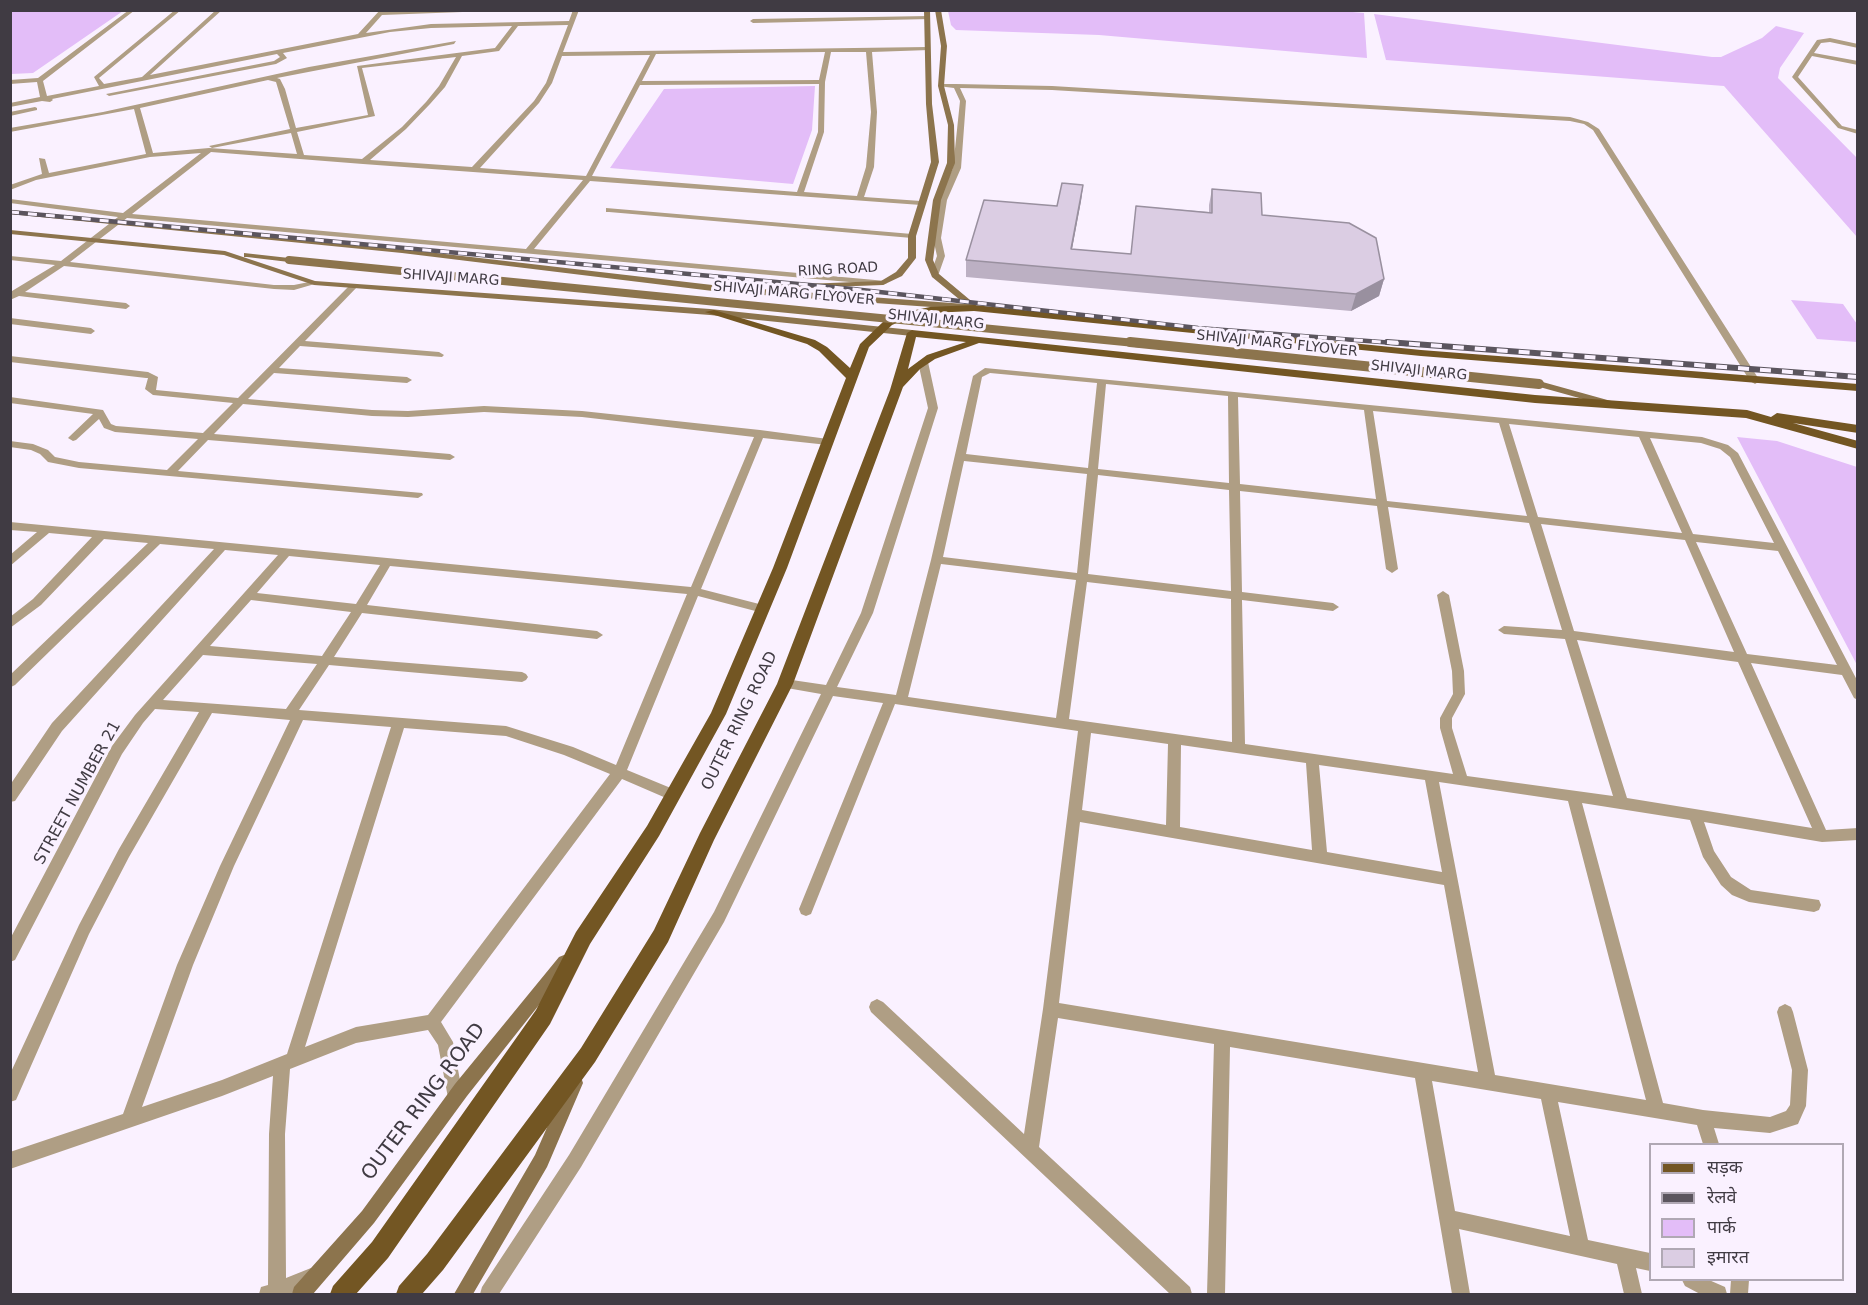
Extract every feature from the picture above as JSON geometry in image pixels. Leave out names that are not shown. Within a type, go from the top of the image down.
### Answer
[{"type":"main road","points":[[938,10],[945,46],[941,86],[951,125],[951,163],[937,200],[929,260],[934,273],[974,308]]},
{"type":"main road","points":[[927,14],[929,104],[935,162],[912,236],[912,258],[929,260]]},
{"type":"main road","name":"SHIVAJI MARG","points":[[10,212],[402,251],[721,289],[974,308],[1421,354],[1857,388]]},
{"type":"main road","name":"SHIVAJI MARG","points":[[10,232],[225,253],[314,283],[710,312],[1535,399],[1747,414],[1857,445]]},
{"type":"main road","name":"SHIVAJI MARG FLYOVER","points":[[225,253],[845,312],[1539,384],[1608,403]]},
{"type":"main road","name":"RING ROAD","points":[[721,289],[883,282],[899,274],[912,258]]},
{"type":"main road","points":[[721,289],[703,292],[693,298],[695,306],[811,342],[824,349],[851,376]]},
{"type":"main road","points":[[879,330],[904,315],[930,310],[974,308]]},
{"type":"main road","points":[[1050,347],[1029,340],[1024,331],[1033,320],[1056,317]]},
{"type":"main road","name":"OUTER RING ROAD","points":[[341,1294],[380,1250],[543,1017],[584,938],[653,831],[718,714],[763,609],[828,442],[851,376],[864,346],[879,330]]},
{"type":"main road","name":"OUTER RING ROAD","points":[[407,1294],[435,1262],[588,1055],[661,936],[706,838],[785,684],[896,390],[912,333]]},
{"type":"main road","points":[[896,390],[904,378],[923,362],[948,350],[988,341]]},
{"type":"main road","points":[[1755,381],[1857,394]]},
{"type":"main road","points":[[1747,414],[1857,429]]},
{"type":"main road","name":"OUTER RING ROAD","points":[[301,1294],[368,1217],[455,1097],[584,938]]},
{"type":"main road","name":"OUTER RING ROAD","points":[[463,1294],[541,1161],[588,1055]]},
{"type":"street","points":[[10,82],[40,80],[133,10]]},
{"type":"street","points":[[103,87],[96,78],[179,10]]},
{"type":"street","points":[[143,79],[220,10]]},
{"type":"street","points":[[361,35],[382,12],[514,10]]},
{"type":"street","points":[[474,170],[537,102],[549,83],[576,10]]},
{"type":"street","points":[[753,21],[927,14]]},
{"type":"street","points":[[10,105],[361,35],[431,26],[571,22]]},
{"type":"street","points":[[181,152],[372,116],[359,67],[497,50],[516,24]]},
{"type":"street","points":[[1857,46],[1819,41],[1795,77],[1840,128],[1857,132]]},
{"type":"street","points":[[10,130],[137,107],[454,42]]},
{"type":"street","points":[[559,54],[927,49]]},
{"type":"street","points":[[800,194],[821,132],[822,82],[828,50]]},
{"type":"street","points":[[860,198],[870,166],[874,112],[869,50]]},
{"type":"street","points":[[44,99],[72,101],[282,61],[284,58],[279,52]]},
{"type":"street","points":[[528,251],[588,178],[654,52]]},
{"type":"street","points":[[1810,54],[1857,63]]},
{"type":"street","points":[[363,162],[404,128],[428,103],[442,87],[460,55]]},
{"type":"street","points":[[201,67],[207,76]]},
{"type":"street","points":[[270,79],[278,80],[280,84],[302,157]]},
{"type":"street","points":[[40,80],[44,99]]},
{"type":"street","points":[[638,83],[822,82]]},
{"type":"street","points":[[941,86],[1107,91],[1570,118],[1586,123],[1596,129],[1755,381]]},
{"type":"street","points":[[934,273],[941,256],[937,238],[943,200],[957,168],[963,101],[956,86]]},
{"type":"street","points":[[137,107],[150,155]]},
{"type":"street","points":[[10,114],[35,109]]},
{"type":"street","points":[[10,188],[46,176],[150,155],[209,150],[921,203]]},
{"type":"street","points":[[13,295],[62,265],[113,222],[209,150]]},
{"type":"street","points":[[41,159],[46,176]]},
{"type":"street","points":[[10,201],[123,215],[883,282]]},
{"type":"street","points":[[609,210],[912,236]]},
{"type":"street","points":[[10,258],[274,287],[294,288],[314,283]]},
{"type":"street","points":[[169,474],[354,286]]},
{"type":"street","points":[[13,295],[126,306]]},
{"type":"street","points":[[10,321],[91,331]]},
{"type":"street","points":[[298,343],[439,355]]},
{"type":"street","points":[[10,359],[148,375],[153,377],[150,389],[153,392],[240,401],[408,414],[484,409],[517,410],[760,433],[828,442]]},
{"type":"street","points":[[489,1294],[575,1161],[719,917],[867,613],[933,408],[923,362]]},
{"type":"street","points":[[272,370],[407,380]]},
{"type":"street","points":[[806,909],[896,700],[937,560],[978,376],[981,372],[988,370],[1702,440],[1724,447],[1734,455],[1779,547],[1857,695]]},
{"type":"street","points":[[1062,723],[1082,577],[1102,382]]},
{"type":"street","points":[[1233,394],[1239,749]]},
{"type":"street","points":[[10,400],[100,412]]},
{"type":"street","points":[[1368,407],[1392,569]]},
{"type":"street","points":[[100,412],[107,426],[115,429],[450,457]]},
{"type":"street","points":[[73,438],[100,412]]},
{"type":"street","points":[[1503,421],[1622,803]]},
{"type":"street","points":[[10,1161],[129,1120],[356,1035],[432,1022],[620,773],[760,433]]},
{"type":"street","points":[[1643,434],[1822,836]]},
{"type":"street","points":[[10,444],[40,449],[52,460],[169,474],[418,495]]},
{"type":"street","points":[[960,457],[1235,485],[1779,547]]},
{"type":"street","points":[[10,526],[693,591],[763,609]]},
{"type":"street","points":[[10,562],[47,530]]},
{"type":"street","points":[[10,624],[37,602],[101,535]]},
{"type":"street","points":[[11,682],[158,540]]},
{"type":"street","points":[[10,797],[57,727],[224,546]]},
{"type":"street","name":"STREET NUMBER 21","points":[[10,955],[117,750],[153,704],[287,552]]},
{"type":"street","points":[[937,560],[1333,607]]},
{"type":"street","points":[[129,1120],[185,965],[293,716],[388,561]]},
{"type":"street","points":[[1443,595],[1458,671],[1459,694],[1446,718],[1446,729],[1462,780]]},
{"type":"street","points":[[249,596],[597,635]]},
{"type":"street","points":[[1504,630],[1570,635],[1845,671]]},
{"type":"street","points":[[202,650],[522,677]]},
{"type":"street","points":[[785,684],[1622,803],[1822,836],[1857,834]]},
{"type":"street","points":[[153,704],[506,731],[673,795]]},
{"type":"street","points":[[10,1094],[84,930],[124,853],[208,709]]},
{"type":"street","points":[[318,1275],[272,1293],[278,1134],[288,1062],[399,723]]},
{"type":"street","points":[[1030,1151],[1051,1009],[1085,727]]},
{"type":"street","points":[[1173,832],[1175,739]]},
{"type":"street","points":[[1312,759],[1320,858]]},
{"type":"street","points":[[1431,776],[1488,1082]]},
{"type":"street","points":[[1573,796],[1658,1110]]},
{"type":"street","points":[[1075,815],[1451,880]]},
{"type":"street","points":[[1695,815],[1708,853],[1731,886],[1749,896],[1814,905]]},
{"type":"street","points":[[877,1007],[1183,1294]]},
{"type":"street","points":[[1051,1009],[1703,1118],[1770,1125],[1792,1118],[1798,1106],[1800,1070],[1785,1012]]},
{"type":"street","points":[[432,1022],[445,1042],[455,1097]]},
{"type":"street","points":[[1216,1294],[1222,1037]]},
{"type":"street","points":[[1422,1071],[1461,1294]]},
{"type":"street","points":[[1548,1092],[1581,1247]]},
{"type":"street","points":[[1703,1118],[1711,1143]]},
{"type":"street","points":[[1448,1218],[1649,1262]]},
{"type":"street","points":[[1624,1257],[1633,1294]]},
{"type":"street","points":[[1693,1281],[1718,1294]]},
{"type":"green space","points":[[10,11],[123,11],[33,73],[11,74]]},
{"type":"green space","points":[[948,11],[1341,11],[1364,13],[1367,58],[1099,35],[956,30],[951,25]]},
{"type":"green space","points":[[1374,14],[1712,57],[1721,57],[1762,38],[1776,26],[1804,33],[1780,68],[1778,78],[1857,158],[1857,237],[1724,86],[1386,60]]},
{"type":"green space","points":[[815,86],[812,130],[793,184],[610,168],[664,89]]},
{"type":"green space","points":[[1791,300],[1843,304],[1857,324],[1857,342],[1817,339]]},
{"type":"green space","points":[[1737,437],[1777,441],[1857,467],[1857,665]]},
{"type":"building","points":[[1062,183],[1083,185],[1071,249],[1131,254],[1136,206],[1212,213],[1212,189],[1261,193],[1262,215],[1349,223],[1376,238],[1384,279],[1356,294],[966,260],[984,200],[1057,206]]},
{"type":"railway","points":[[10,212],[853,289],[1198,328],[1407,344]]},
{"type":"railway","points":[[1387,342],[1858,377]]}]
